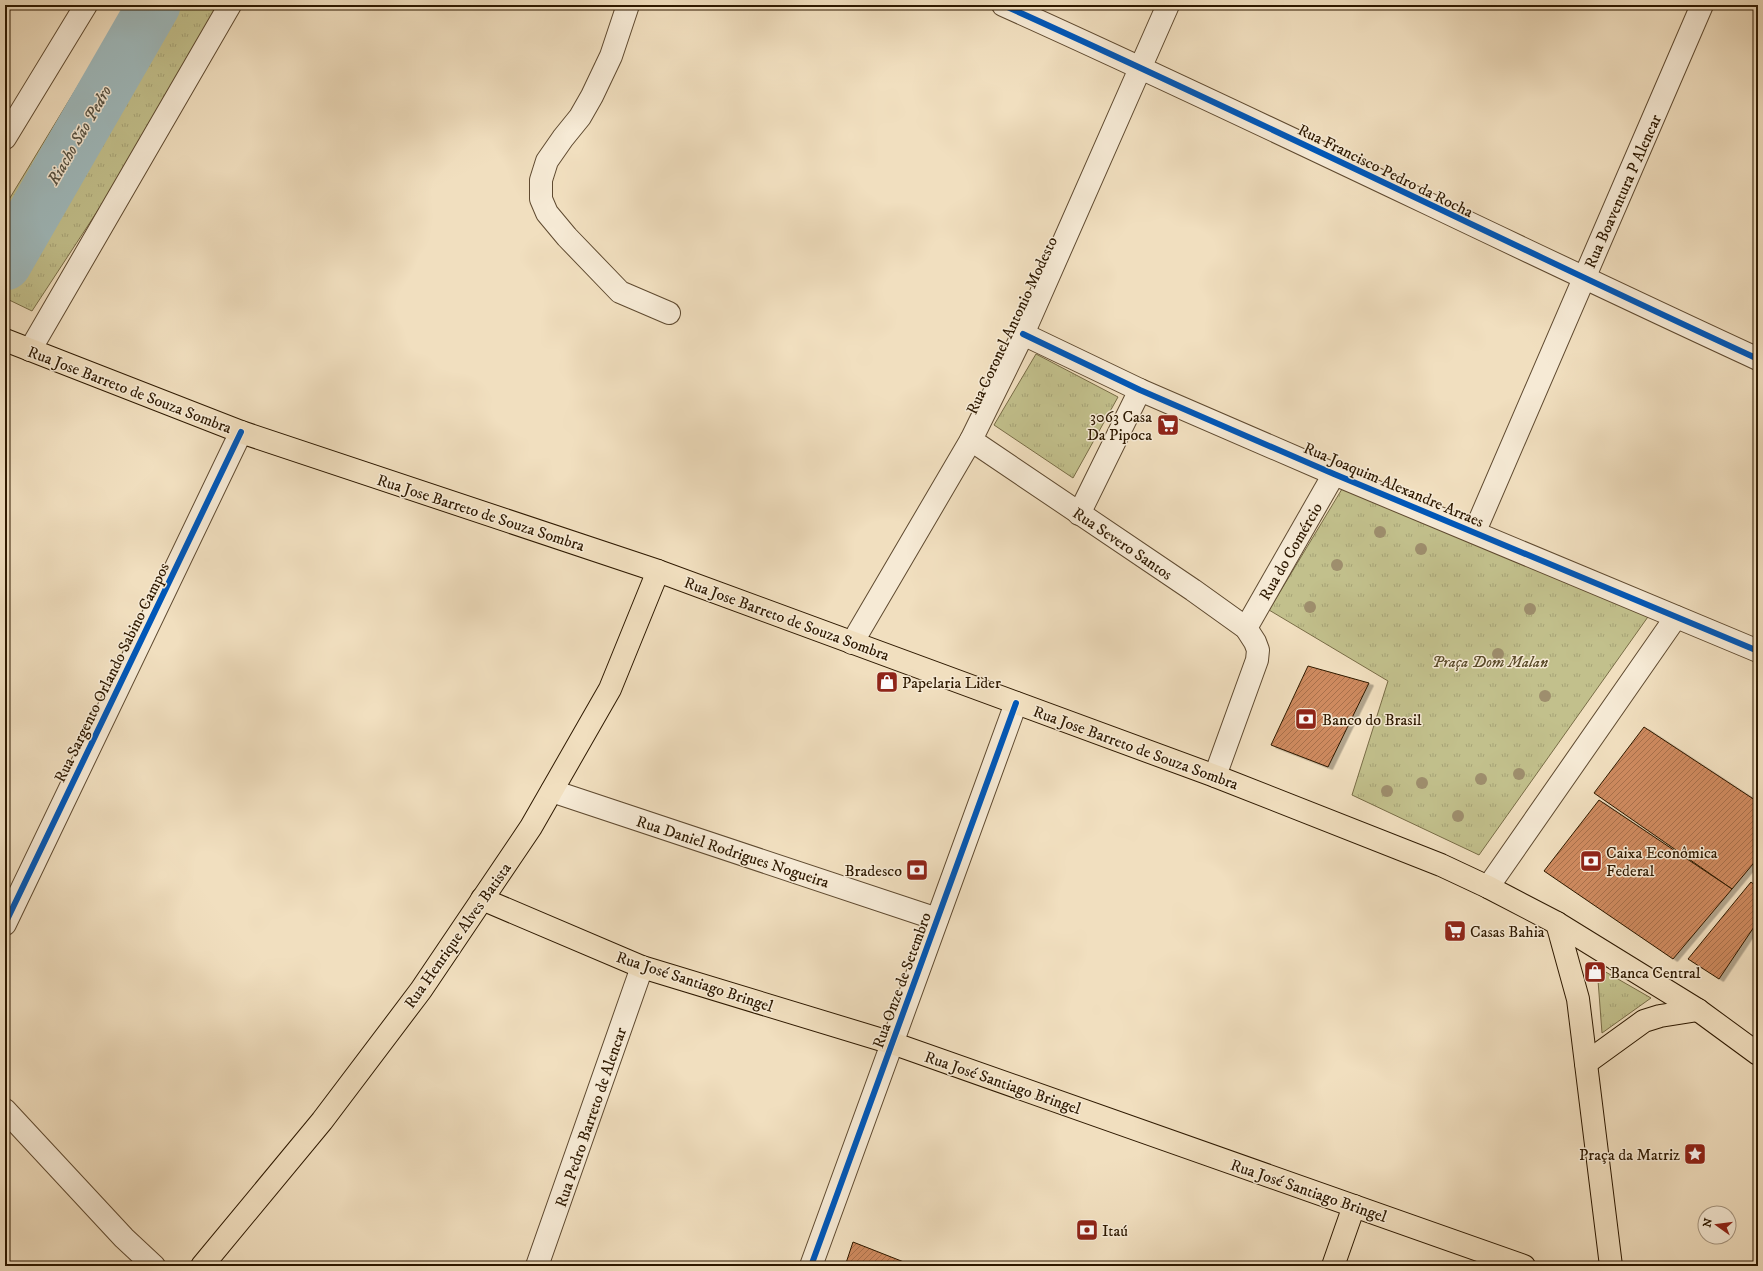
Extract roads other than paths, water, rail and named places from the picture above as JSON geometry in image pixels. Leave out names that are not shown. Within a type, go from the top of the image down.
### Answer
[{"type":"main road","name":"Rua Jose Barreto de Souza Sombra","points":[[5,340],[241,432],[658,571],[1215,776],[1441,865],[1488,887],[1557,923],[1698,1010],[1758,1054]]},
{"type":"main road","name":"Rua Henrique Alves Batista","points":[[202,1266],[322,1121],[420,990],[531,827],[610,689],[658,571]]},
{"type":"main road","name":"Rua José Santiago Bringel","points":[[482,899],[642,967],[892,1043],[1524,1266]]},
{"type":"main road","points":[[1557,923],[1578,999],[1611,1266]]},
{"type":"main road","points":[[1586,1063],[1644,1021],[1660,1016],[1698,1010]]},
{"type":"main road","points":[[1333,1266],[1354,1206]]},
{"type":"street","points":[[5,138],[86,5]]},
{"type":"street","points":[[30,350],[230,5]]},
{"type":"street","points":[[628,5],[612,56],[592,96],[580,117],[548,160],[541,180],[541,199],[547,214],[567,238],[620,292],[669,314]]},
{"type":"street","name":"Rua Francisco Pedro da Rocha","points":[[1003,5],[1142,67],[1583,279],[1758,359]]},
{"type":"street","name":"Rua Coronel Antonio Modesto","points":[[852,643],[971,440],[1023,334],[1142,67],[1168,5]]},
{"type":"street","name":"Rua Boaventura P Alencar","points":[[1475,532],[1702,5]]},
{"type":"street","name":"Rua Joaquim Alexandre Arraes","points":[[1023,334],[1140,390],[1334,474],[1758,651]]},
{"type":"street","points":[[1079,514],[1140,390]]},
{"type":"street","name":"Rua Sargento Orlando Sabino Campos","points":[[5,924],[241,432]]},
{"type":"street","name":"Rua Severo Santos","points":[[971,440],[1193,590],[1246,628],[1253,637],[1258,650],[1257,660],[1215,776]]},
{"type":"street","name":"Rua do Comércio","points":[[1246,628],[1334,474]]},
{"type":"street","points":[[1488,887],[1676,617]]},
{"type":"street","name":"Rua Onze de Setembro","points":[[811,1266],[1016,703]]},
{"type":"street","name":"Rua Daniel Rodrigues Nogueira","points":[[552,791],[937,919]]},
{"type":"street","name":"Rua Pedro Barreto de Alencar","points":[[537,1266],[642,967]]},
{"type":"street","points":[[5,1110],[124,1238],[154,1266]]},
{"type":"waterway","name":"Riacho São Pedro","points":[[5,264],[154,5]]},
{"type":"place","name":"3063 Casa Da Pipoca","points":[[1168,425]]},
{"type":"place","name":"Papelaria Lider","points":[[887,682]]},
{"type":"place","name":"Banco do Brasil","points":[[1306,719]]},
{"type":"place","name":"Caixa Econômica Federal","points":[[1591,861]]},
{"type":"place","name":"Bradesco","points":[[917,870]]},
{"type":"place","name":"Casas Bahia","points":[[1455,931]]},
{"type":"place","name":"Banca Central","points":[[1595,972]]},
{"type":"place","name":"Praça da Matriz","points":[[1695,1154]]},
{"type":"place","name":"Itaú","points":[[1087,1230]]},
{"type":"park label","name":"Praça Dom Malan","points":[[1490,661]]}]
